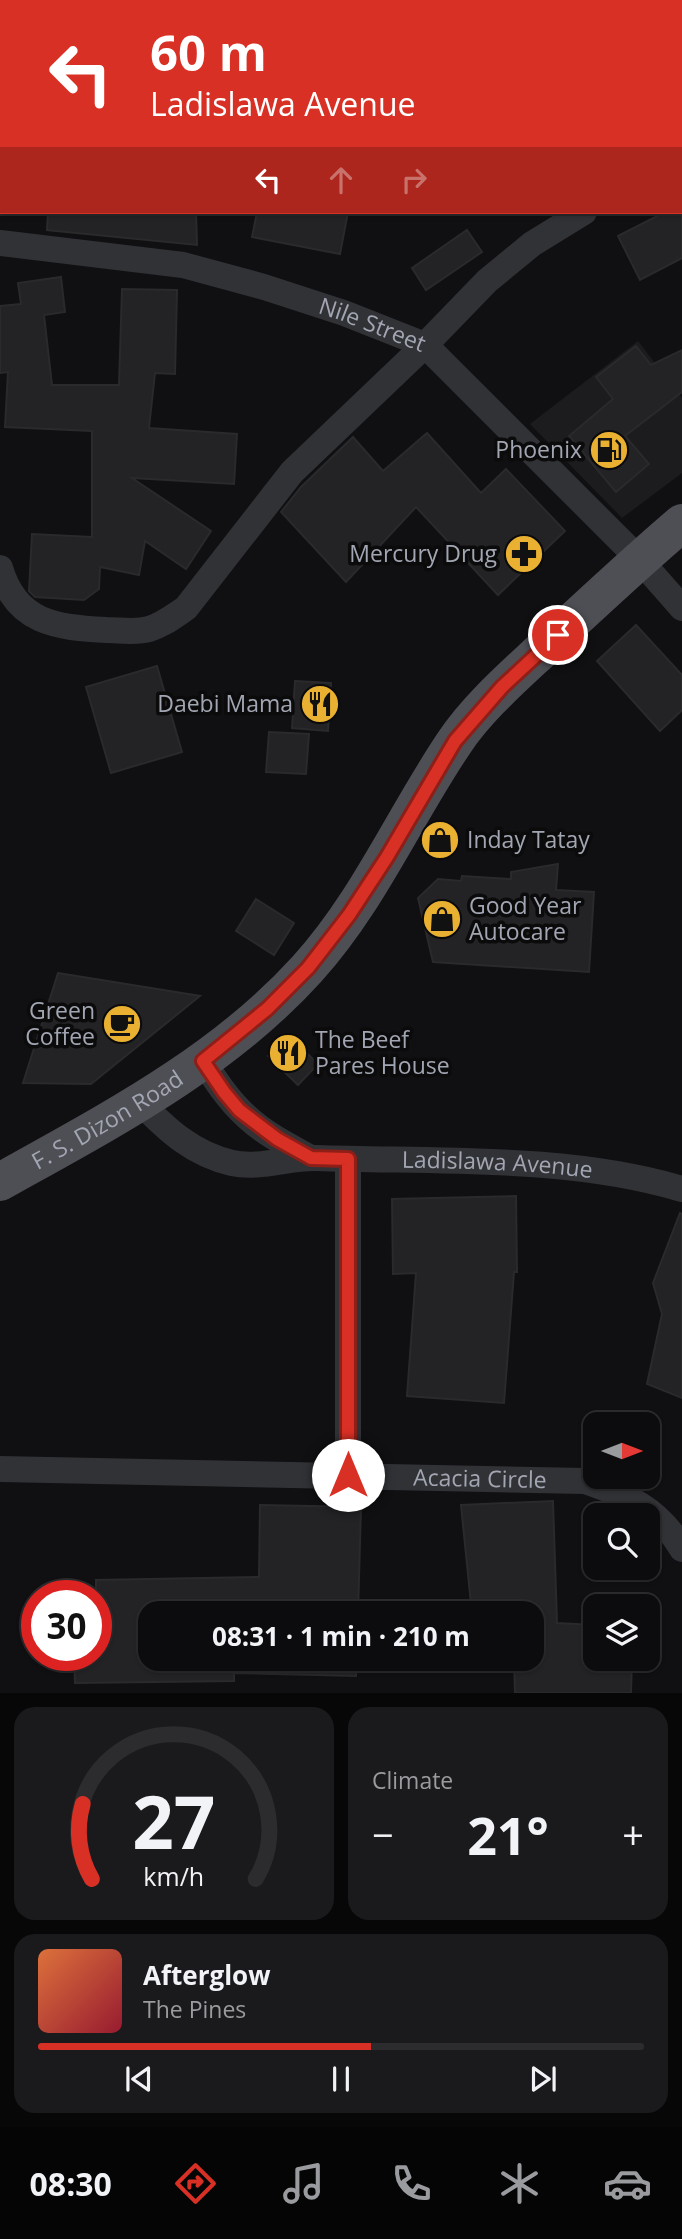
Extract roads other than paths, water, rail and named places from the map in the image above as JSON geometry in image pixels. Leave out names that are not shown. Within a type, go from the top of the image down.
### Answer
[{"type":"main road","name":"F. S. Dizon Road","points":[[0,1182],[140,1102],[203,1061],[267,1009],[308,968],[349,915],[387,857],[455,741],[502,687],[639,559],[682,523]]},
{"type":"street","points":[[0,568],[11,595],[20,608],[42,621],[73,628],[119,631],[146,630],[166,622],[186,608],[292,472],[425,345],[487,281],[532,244],[581,214]]},
{"type":"street","name":"Nile Street","points":[[0,243],[183,265],[264,287],[425,345],[639,559],[682,608]]},
{"type":"street","name":"Ladislawa Avenue","points":[[203,1061],[224,1092],[248,1119],[311,1158]]},
{"type":"street","name":"Ladislawa Avenue","points":[[140,1102],[179,1139],[197,1150],[235,1163],[257,1164],[311,1158],[575,1167],[648,1179],[682,1189]]},
{"type":"street","points":[[348,1159],[348,1475]]},
{"type":"street","name":"Acacia Circle","points":[[0,1469],[585,1481],[630,1497],[670,1528],[682,1549]]},
{"type":"place","name":"Phoenix","points":[[609,450]]},
{"type":"place","name":"Mercury Drug","points":[[524,554]]},
{"type":"place","name":"Daebi Mama","points":[[320,704]]},
{"type":"place","name":"Inday Tatay","points":[[440,840]]},
{"type":"place","name":"Good Year Autocare","points":[[442,919]]},
{"type":"place","name":"Green Coffee","points":[[122,1024]]},
{"type":"place","name":"The Beef Pares House","points":[[288,1053]]}]
